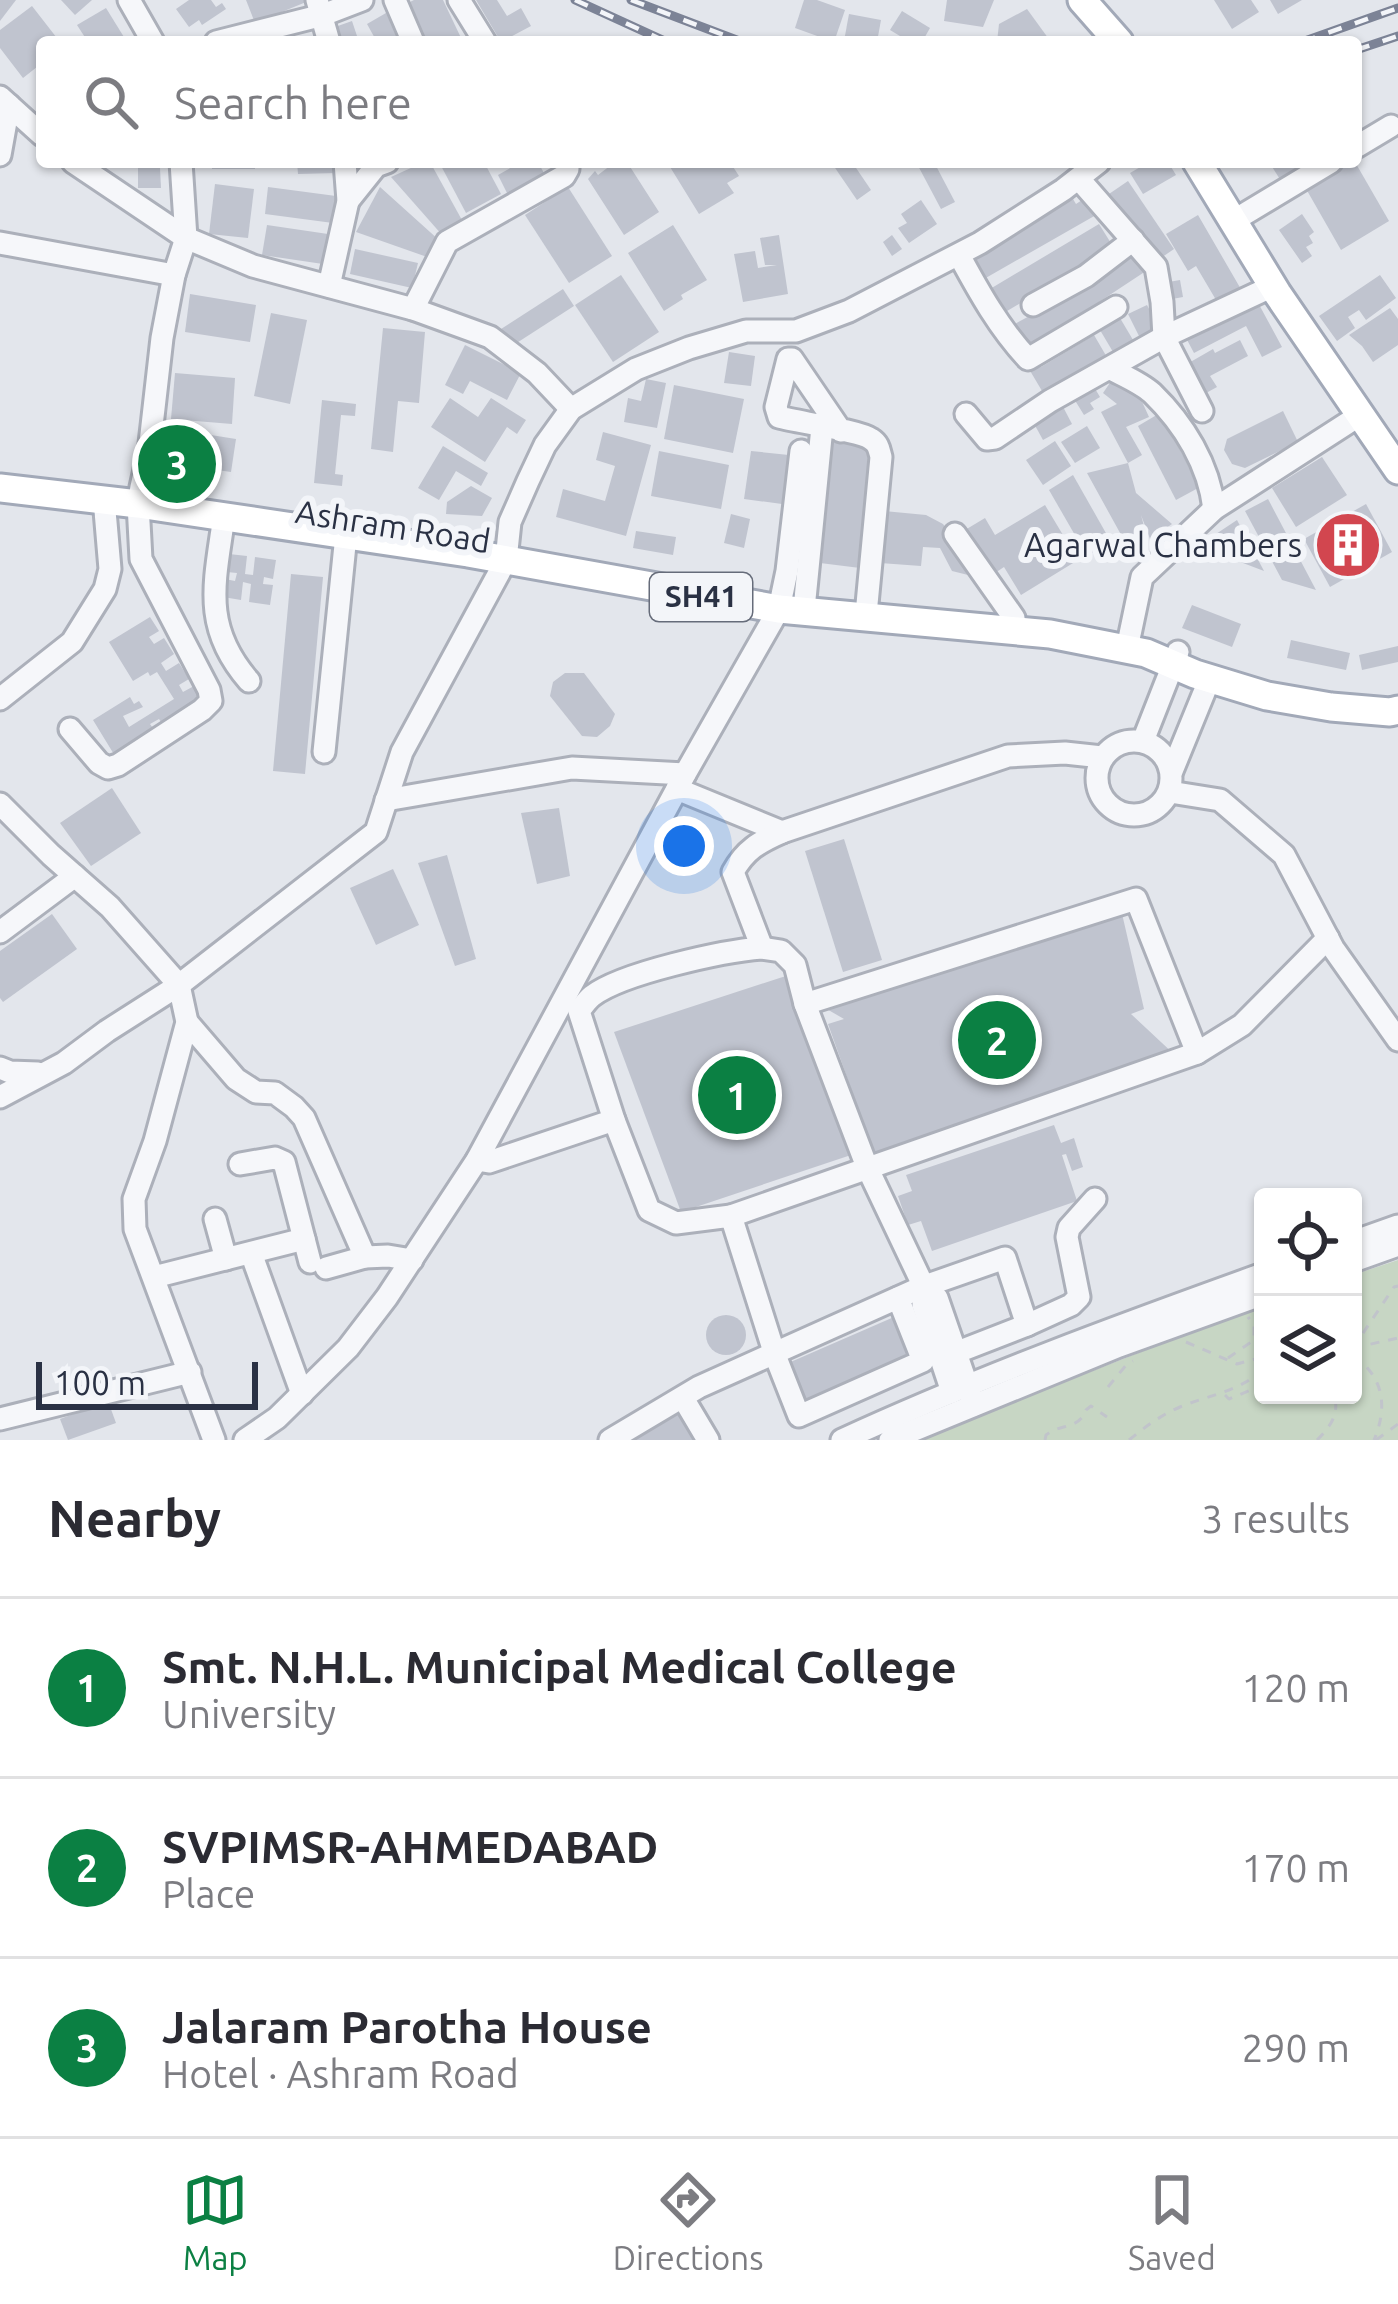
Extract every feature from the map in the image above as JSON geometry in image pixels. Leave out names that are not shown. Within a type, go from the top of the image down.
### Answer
[{"type":"main road","points":[[1082,0],[1114,36]]},
{"type":"main road","points":[[1201,168],[1273,286],[1398,470]]},
{"type":"main road","name":"Ashram Road","points":[[0,472],[789,602],[1126,644]]},
{"type":"main road","name":"Ashram Road","points":[[0,488],[104,500],[139,496],[224,516],[346,535],[506,552]]},
{"type":"main road","name":"Ashram Road","points":[[789,602],[867,604],[1052,622],[1146,653],[1289,683],[1368,694],[1398,693]]},
{"type":"main road","name":"Ashram Road","points":[[1176,658],[1210,678],[1267,695],[1330,707],[1398,710]]},
{"type":"street","points":[[129,0],[150,36]]},
{"type":"street","points":[[234,36],[320,8],[362,0]]},
{"type":"street","points":[[394,0],[410,36]]},
{"type":"street","points":[[459,0],[481,36]]},
{"type":"street","points":[[4,101],[36,130]]},
{"type":"street","points":[[0,155],[4,101]]},
{"type":"street","points":[[1362,144],[1396,124]]},
{"type":"street","points":[[82,168],[186,238],[253,266],[413,309],[490,338],[537,373],[571,409]]},
{"type":"street","points":[[70,729],[98,763],[108,768],[211,701],[141,559],[139,496],[161,338],[186,238],[182,168]]},
{"type":"street","points":[[329,286],[348,201],[345,168]]},
{"type":"street","points":[[348,201],[374,168]]},
{"type":"street","points":[[413,309],[447,242],[564,176],[568,168]]},
{"type":"street","points":[[0,1097],[179,985],[376,832],[402,752],[506,552],[510,522],[545,445],[571,409],[636,369],[689,348],[746,332],[796,331],[849,311],[959,255],[1092,168]]},
{"type":"street","points":[[1233,221],[1321,168]]},
{"type":"street","points":[[1078,179],[1156,267],[1164,337],[1202,411]]},
{"type":"street","points":[[1033,305],[1086,276],[1133,240]]},
{"type":"street","points":[[0,243],[174,274]]},
{"type":"street","points":[[959,255],[984,302],[1028,359],[1116,307]]},
{"type":"street","points":[[967,414],[987,439],[995,438],[1164,337],[1273,286]]},
{"type":"street","points":[[1111,369],[1150,390],[1190,440],[1211,485],[1214,509]]},
{"type":"street","points":[[1126,644],[1142,577],[1214,509],[1360,415]]},
{"type":"street","points":[[244,1440],[277,1418],[348,1348],[477,1160],[681,781],[789,602],[831,429],[871,438],[881,457],[867,604]]},
{"type":"street","points":[[789,602],[801,451]]},
{"type":"street","points":[[0,699],[72,642],[105,589],[110,569],[104,500]]},
{"type":"street","points":[[224,516],[214,614],[233,662],[249,681]]},
{"type":"street","points":[[955,534],[1014,618]]},
{"type":"street","points":[[324,752],[346,535]]},
{"type":"street","points":[[1143,741],[1176,658]]},
{"type":"street","points":[[1171,781],[1162,752],[1143,741],[1120,742],[1102,757],[1096,777],[1101,798],[1117,812],[1138,816],[1157,809],[1171,781],[1210,678]]},
{"type":"street","points":[[762,948],[733,872],[743,853],[758,842],[1008,756],[1065,752],[1102,757]]},
{"type":"street","points":[[386,800],[572,768],[681,781],[782,832]]},
{"type":"street","points":[[1171,781],[1220,800],[1284,855],[1328,938],[1398,1040]]},
{"type":"street","points":[[5,817],[110,908],[179,985],[188,1022],[236,1079],[256,1092],[275,1093],[304,1118],[365,1258]]},
{"type":"street","points":[[0,932],[75,876]]},
{"type":"street","points":[[805,1004],[1136,899],[1196,1053]]},
{"type":"street","points":[[964,1394],[923,1305],[923,1287],[867,1166],[805,1004],[795,965],[781,951],[733,950],[644,973],[594,994],[579,1011],[649,1210],[676,1222],[731,1216],[867,1166],[1196,1053],[1242,1025],[1328,938]]},
{"type":"street","points":[[188,1022],[134,1199],[136,1229],[214,1440]]},
{"type":"street","points":[[0,1068],[45,1072]]},
{"type":"street","points":[[477,1160],[489,1162],[614,1120]]},
{"type":"street","points":[[240,1164],[274,1158],[284,1162],[304,1239],[318,1265],[388,1256],[412,1260]]},
{"type":"street","points":[[955,1353],[1027,1325],[1079,1297],[1067,1237],[1095,1198]]},
{"type":"street","points":[[731,1216],[799,1416],[923,1360],[898,1298]]},
{"type":"street","points":[[215,1219],[226,1259]]},
{"type":"street","points":[[1362,1239],[1398,1226]]},
{"type":"street","points":[[154,1277],[304,1239]]},
{"type":"street","points":[[1362,1259],[1398,1245]]},
{"type":"street","points":[[250,1252],[302,1394]]},
{"type":"street","points":[[610,1440],[699,1387],[923,1287],[1005,1258],[1027,1325]]},
{"type":"street","points":[[842,1440],[866,1435],[1113,1328],[1254,1277]]},
{"type":"street","points":[[923,1287],[937,1298],[964,1394]]},
{"type":"street","points":[[890,1440],[964,1394],[1257,1296]]},
{"type":"street","points":[[0,1419],[190,1372]]},
{"type":"street","points":[[683,1398],[708,1440]]},
{"type":"path","points":[[1362,1335],[1398,1286]]},
{"type":"path","points":[[1244,1311],[1254,1325]]},
{"type":"path","points":[[1362,1346],[1398,1338]]},
{"type":"path","points":[[1227,1359],[1254,1340]]},
{"type":"path","points":[[1184,1341],[1237,1364],[1254,1359]]},
{"type":"path","points":[[1108,1387],[1127,1364],[1146,1356]]},
{"type":"path","points":[[1362,1362],[1370,1368],[1382,1404],[1375,1440]]},
{"type":"path","points":[[1129,1440],[1183,1406],[1254,1378]]},
{"type":"path","points":[[1223,1394],[1229,1399],[1254,1389]]},
{"type":"path","points":[[1317,1440],[1336,1414],[1335,1404]]},
{"type":"path","points":[[1045,1440],[1059,1426],[1076,1425],[1091,1406],[1107,1417]]},
{"type":"path","points":[[1375,1440],[1398,1424]]},
{"type":"green space","points":[[1398,1260],[1398,1440],[917,1440],[1254,1308],[1254,1404],[1362,1404],[1362,1272]]},
{"type":"building","points":[[0,0],[16,0],[0,21]]},
{"type":"building","points":[[61,0],[92,0],[75,15]]},
{"type":"building","points":[[189,0],[211,0],[226,9],[202,25],[199,20],[189,27],[176,9]]},
{"type":"building","points":[[246,0],[311,0],[255,23]]},
{"type":"building","points":[[443,0],[460,36],[423,36],[408,3]]},
{"type":"building","points":[[476,0],[497,0],[507,16],[521,8],[531,26],[512,36],[497,36]]},
{"type":"building","points":[[804,0],[845,10],[836,36],[795,28]]},
{"type":"building","points":[[947,0],[994,0],[983,27],[944,21]]},
{"type":"building","points":[[1214,0],[1251,0],[1259,12],[1232,29]]},
{"type":"building","points":[[1270,0],[1302,0],[1278,14]]},
{"type":"building","points":[[32,6],[55,36],[36,36],[36,68],[23,78],[0,48],[0,30]]},
{"type":"building","points":[[106,8],[123,36],[84,36],[77,25]]},
{"type":"building","points":[[1027,9],[1047,36],[998,36],[999,24]]},
{"type":"building","points":[[902,11],[930,28],[925,36],[900,36],[890,30]]},
{"type":"building","points":[[386,13],[399,36],[374,36],[367,24]]},
{"type":"building","points":[[849,14],[881,20],[878,36],[845,36]]},
{"type":"building","points":[[352,21],[357,36],[339,36],[335,27]]},
{"type":"building","points":[[138,168],[160,168],[161,188],[138,188]]},
{"type":"building","points":[[298,168],[337,168],[337,173],[298,174]]},
{"type":"building","points":[[411,168],[433,168],[463,222],[443,236],[391,177]]},
{"type":"building","points":[[442,168],[487,168],[501,194],[466,213]]},
{"type":"building","points":[[510,168],[541,168],[545,175],[508,195],[498,175]]},
{"type":"building","points":[[607,168],[631,168],[659,212],[624,235],[588,179],[595,171],[598,175]]},
{"type":"building","points":[[671,168],[734,168],[739,176],[727,183],[734,193],[699,214]]},
{"type":"building","points":[[835,168],[856,168],[871,190],[857,200]]},
{"type":"building","points":[[919,168],[937,168],[955,202],[941,209]]},
{"type":"building","points":[[1139,168],[1172,168],[1176,175],[1143,194],[1130,173]]},
{"type":"building","points":[[1273,168],[1303,168],[1306,174],[1281,181]]},
{"type":"building","points":[[1338,168],[1358,168],[1389,221],[1341,250],[1305,187]]},
{"type":"building","points":[[1128,181],[1174,249],[1155,262],[1109,194]]},
{"type":"building","points":[[215,184],[254,189],[248,238],[209,234]]},
{"type":"building","points":[[268,187],[336,196],[333,223],[265,214]]},
{"type":"building","points":[[380,187],[440,241],[430,258],[356,232]]},
{"type":"building","points":[[568,187],[612,256],[569,283],[525,215]]},
{"type":"building","points":[[1085,198],[1096,215],[984,279],[990,289],[1099,224],[1114,248],[997,317],[965,258],[1073,199],[1076,204]]},
{"type":"building","points":[[921,200],[937,224],[909,243],[898,228],[907,223],[901,214]]},
{"type":"building","points":[[1302,214],[1314,232],[1309,236],[1313,243],[1306,247],[1312,256],[1302,263],[1279,230]]},
{"type":"building","points":[[1198,215],[1242,291],[1219,305],[1196,266],[1188,271],[1166,234]]},
{"type":"building","points":[[267,225],[328,234],[323,264],[262,255]]},
{"type":"building","points":[[673,225],[707,280],[664,311],[628,253]]},
{"type":"building","points":[[779,235],[788,294],[743,302],[734,254],[755,251],[758,268],[777,265],[765,265],[760,238]]},
{"type":"building","points":[[892,235],[902,249],[892,256],[883,242]]},
{"type":"building","points":[[1132,248],[1146,271],[1099,302],[1099,308],[1022,352],[1009,327]]},
{"type":"building","points":[[355,249],[418,263],[412,288],[350,274]]},
{"type":"building","points":[[621,275],[659,332],[613,362],[575,305]]},
{"type":"building","points":[[1380,275],[1396,298],[1366,320],[1359,310],[1348,317],[1355,328],[1337,341],[1319,316]]},
{"type":"building","points":[[1180,280],[1183,297],[1167,300],[1163,283]]},
{"type":"building","points":[[563,289],[574,306],[512,346],[501,329]]},
{"type":"building","points":[[190,294],[256,305],[250,342],[185,332]]},
{"type":"building","points":[[1256,299],[1282,347],[1262,357],[1246,326],[1194,353],[1185,336]]},
{"type":"building","points":[[1147,305],[1159,328],[1140,338],[1128,314]]},
{"type":"building","points":[[1390,308],[1398,319],[1398,345],[1373,362],[1349,335]]},
{"type":"building","points":[[271,313],[307,320],[290,404],[254,396]]},
{"type":"building","points":[[1120,318],[1136,345],[1116,357],[1100,330]]},
{"type":"building","points":[[383,328],[425,332],[419,403],[398,401],[393,452],[371,449]]},
{"type":"building","points":[[1094,335],[1108,359],[1045,396],[1029,369],[1041,367]]},
{"type":"building","points":[[1240,340],[1248,356],[1210,376],[1217,387],[1197,398],[1180,368]]},
{"type":"building","points":[[465,345],[521,373],[507,400],[470,381],[463,394],[445,385]]},
{"type":"building","points":[[729,352],[755,356],[751,386],[724,383]]},
{"type":"building","points":[[175,373],[235,378],[232,424],[171,419]]},
{"type":"building","points":[[1114,377],[1139,395],[1149,417],[1126,427],[1142,455],[1128,463],[1101,412],[1117,404],[1103,393]]},
{"type":"building","points":[[646,379],[666,383],[657,428],[624,422],[628,398],[641,401]]},
{"type":"building","points":[[1091,382],[1100,397],[1084,415],[1071,394]]},
{"type":"building","points":[[674,385],[744,399],[733,453],[664,439]]},
{"type":"building","points":[[450,398],[478,417],[491,398],[526,420],[517,434],[507,427],[485,462],[431,427]]},
{"type":"building","points":[[322,400],[356,404],[355,416],[341,415],[335,474],[343,475],[342,486],[314,483]]},
{"type":"building","points":[[1061,403],[1072,424],[1043,440],[1032,420]]},
{"type":"building","points":[[1283,411],[1298,442],[1245,468],[1232,464],[1224,450],[1227,439]]},
{"type":"building","points":[[1160,413],[1200,487],[1176,500],[1138,426]]},
{"type":"building","points":[[1087,426],[1100,448],[1075,463],[1061,442]]},
{"type":"building","points":[[173,429],[236,439],[231,472],[168,463]]},
{"type":"building","points":[[603,432],[651,445],[626,536],[556,517],[563,489],[605,501],[615,466],[596,460]]},
{"type":"building","points":[[827,435],[869,444],[860,568],[812,562]]},
{"type":"building","points":[[1055,441],[1071,466],[1043,485],[1026,460]]},
{"type":"building","points":[[443,446],[488,473],[481,486],[456,471],[439,500],[418,488]]},
{"type":"building","points":[[659,451],[729,465],[721,509],[651,496]]},
{"type":"building","points":[[751,451],[789,455],[782,504],[744,499]]},
{"type":"building","points":[[1322,457],[1347,495],[1296,527],[1272,488]]},
{"type":"building","points":[[1128,463],[1136,493],[1172,524],[1150,539],[1141,515],[1148,541],[1130,551],[1087,473]]},
{"type":"building","points":[[1073,475],[1111,542],[1087,556],[1049,490]]},
{"type":"building","points":[[471,486],[492,498],[482,516],[446,514],[447,502]]},
{"type":"building","points":[[1268,499],[1316,590],[1282,580],[1245,511]]},
{"type":"building","name":"Agarwal Chambers","points":[[1366,504],[1392,552],[1330,587],[1304,539]]},
{"type":"building","points":[[1045,505],[1078,560],[1021,595],[1004,567],[992,575],[965,530],[985,518],[995,535]]},
{"type":"building","points":[[884,511],[926,515],[943,524],[971,562],[968,575],[952,571],[940,548],[923,547],[921,566],[880,563]]},
{"type":"building","points":[[731,514],[750,519],[744,548],[724,543]]},
{"type":"building","points":[[1237,520],[1264,571],[1222,555],[1213,536]]},
{"type":"building","points":[[636,531],[676,537],[673,555],[633,548]]},
{"type":"building","points":[[229,554],[247,556],[245,574],[253,575],[255,557],[276,560],[273,579],[264,577],[263,584],[273,585],[270,605],[249,602],[251,584],[243,582],[241,600],[223,597],[225,579],[235,581],[237,573],[227,572]]},
{"type":"building","points":[[291,574],[323,577],[305,774],[273,771]]},
{"type":"building","points":[[1192,605],[1241,624],[1232,647],[1182,628]]},
{"type":"building","points":[[150,617],[159,631],[149,637],[154,644],[164,638],[174,654],[161,663],[166,671],[179,663],[189,679],[179,685],[183,692],[194,686],[203,700],[163,725],[159,719],[150,724],[155,731],[115,756],[93,720],[130,697],[143,707],[123,716],[129,727],[174,699],[157,672],[133,681],[109,642]]},
{"type":"building","points":[[1291,640],[1350,653],[1346,670],[1287,658]]},
{"type":"building","points":[[1398,646],[1398,662],[1362,670],[1359,655]]},
{"type":"building","points":[[565,673],[584,673],[615,714],[597,737],[582,736],[550,696],[553,682]]},
{"type":"building","points":[[112,788],[141,833],[91,866],[60,823]]},
{"type":"building","points":[[559,808],[570,876],[537,884],[521,813]]},
{"type":"building","points":[[844,839],[882,960],[843,972],[805,851]]},
{"type":"building","points":[[447,855],[476,959],[455,966],[418,863]]},
{"type":"building","points":[[393,869],[419,925],[376,945],[350,888]]},
{"type":"building","points":[[1120,905],[1144,1009],[1131,1014],[1177,1057],[874,1153],[828,1024],[844,1019],[825,1008]]},
{"type":"building","points":[[52,914],[77,949],[3,1002],[0,951]]},
{"type":"building","points":[[795,973],[857,1153],[681,1212],[614,1032]]},
{"type":"building","points":[[1054,1125],[1061,1143],[1074,1138],[1083,1167],[1072,1171],[1066,1154],[1062,1155],[1077,1201],[932,1251],[921,1221],[908,1225],[898,1196],[912,1191],[906,1175]]},
{"type":"building","points":[[726,1315],[740,1321],[746,1335],[740,1349],[726,1355],[712,1349],[706,1335],[712,1321]]},
{"type":"building","points":[[894,1317],[912,1358],[804,1405],[786,1364]]},
{"type":"building","points":[[108,1401],[116,1423],[68,1440],[60,1419]]},
{"type":"building","points":[[681,1407],[700,1440],[624,1440]]},
{"type":"railway","points":[[575,0],[654,36]]},
{"type":"railway","points":[[631,0],[726,36]]},
{"type":"railway","points":[[1319,36],[1398,8]]},
{"type":"railway","points":[[1362,48],[1398,36]]},
{"type":"place","name":"Jalaram Parotha House","points":[[177,464]]},
{"type":"place","name":"Agarwal Chambers","points":[[1348,545]]},
{"type":"place","name":"SVPIMSR-AHMEDABAD","points":[[997,1040]]},
{"type":"place","name":"Smt. N.H.L. Municipal Medical College","points":[[737,1095]]}]
